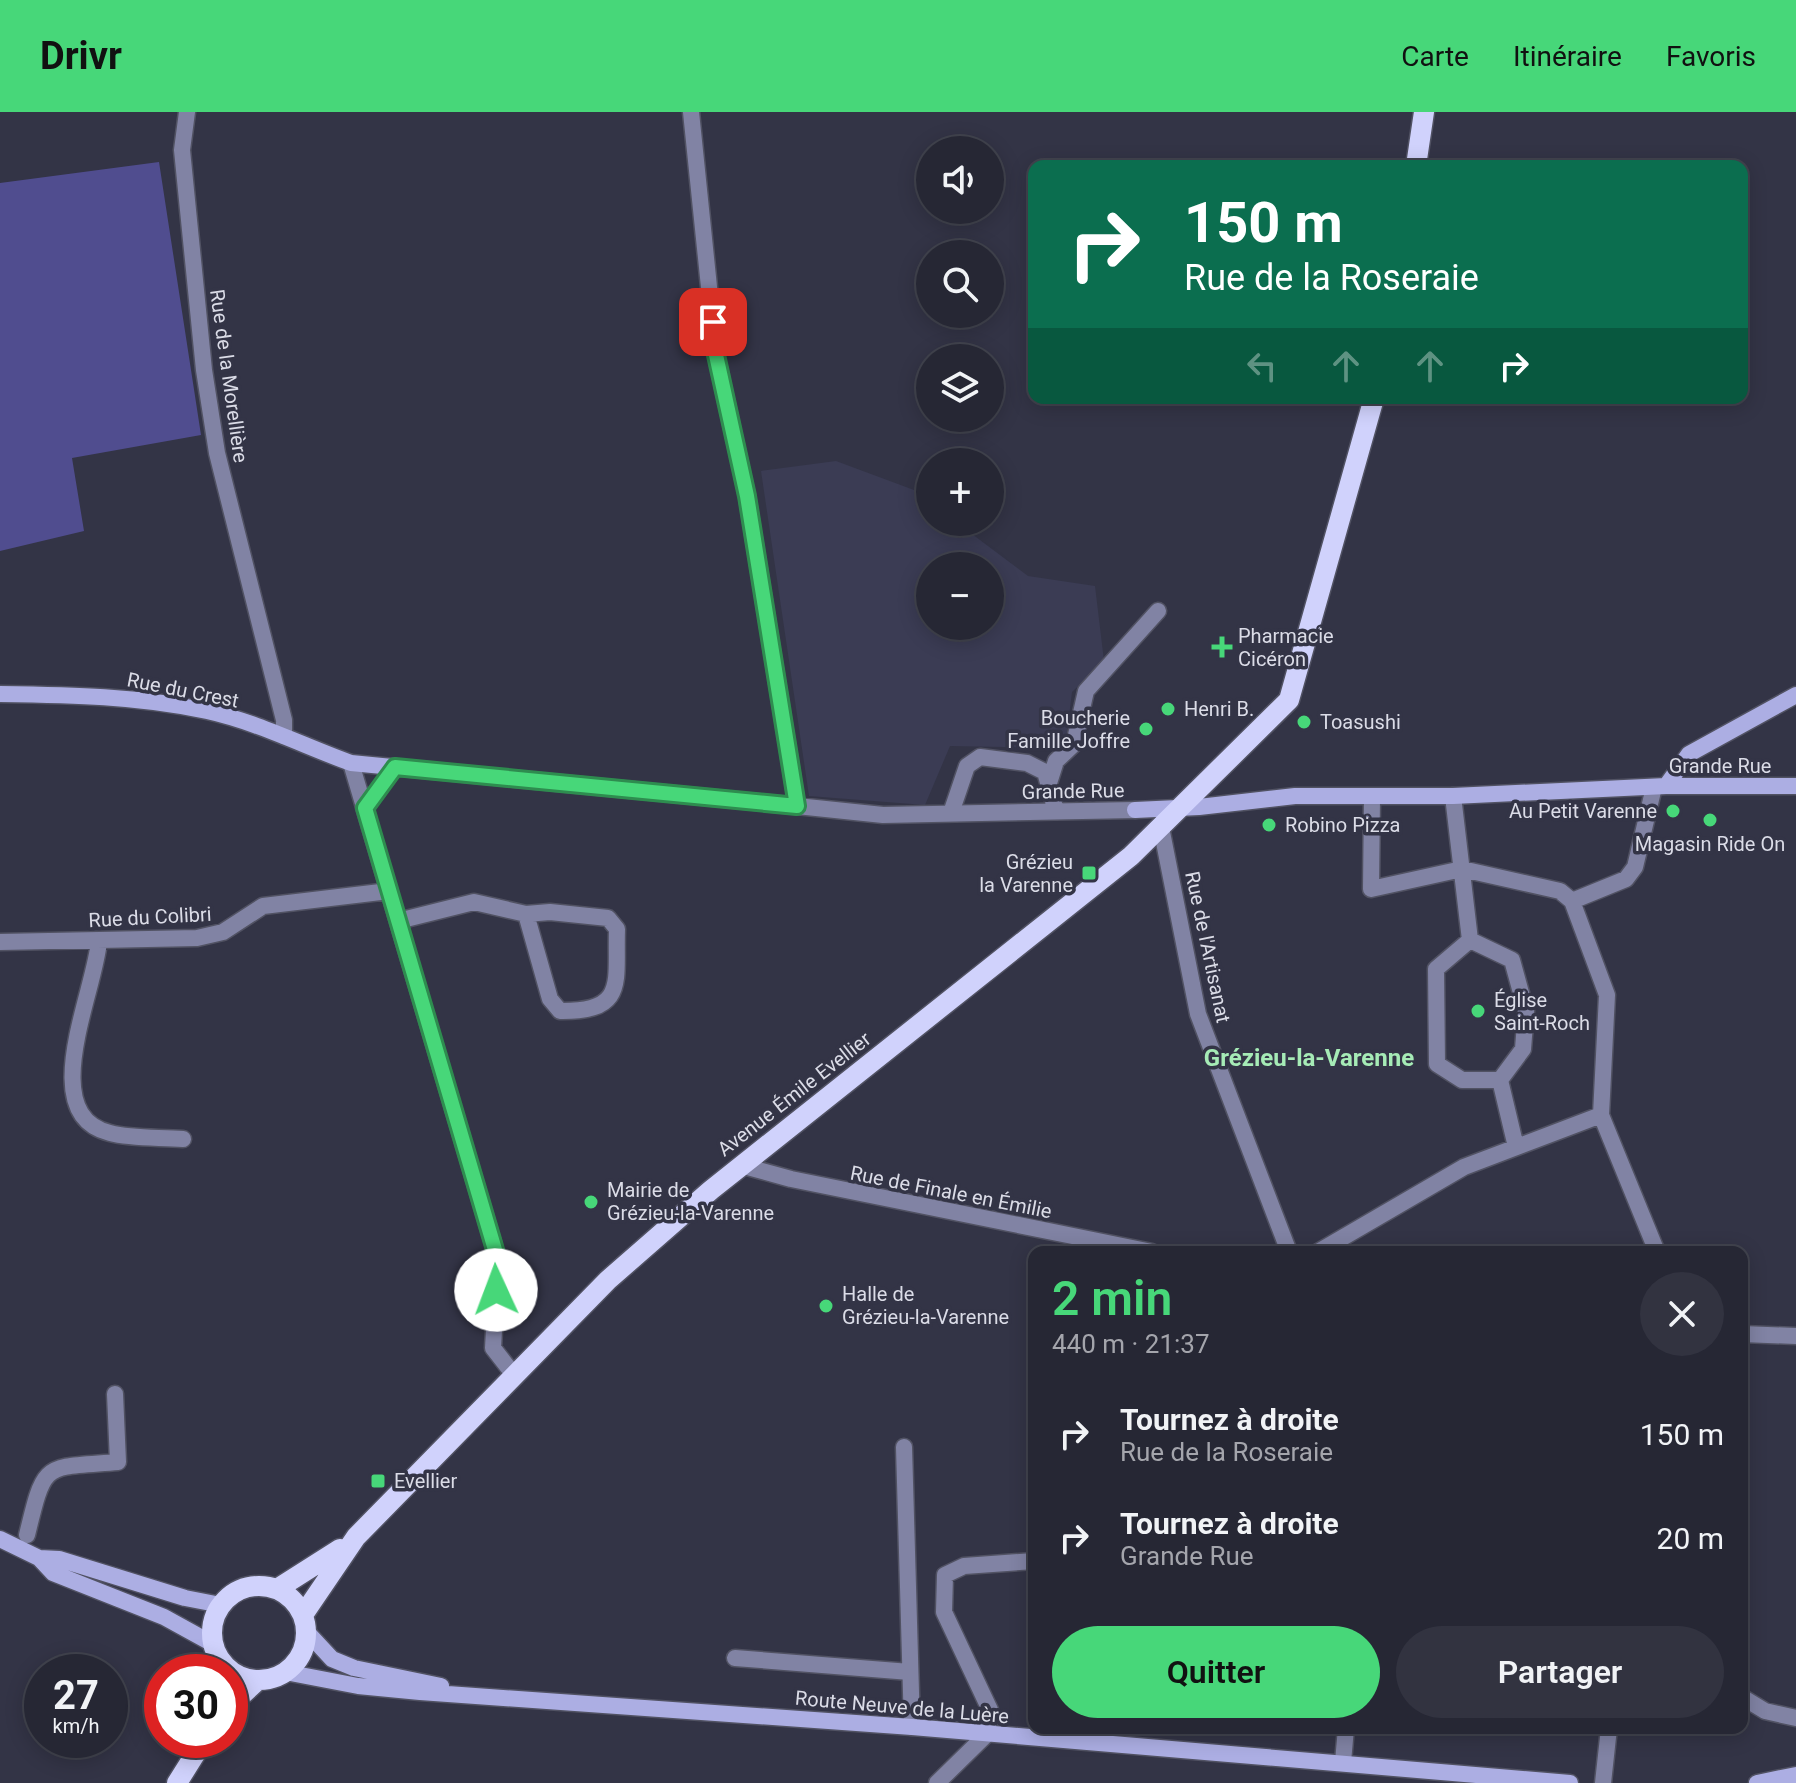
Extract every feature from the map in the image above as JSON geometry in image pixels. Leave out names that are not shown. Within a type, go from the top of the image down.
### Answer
[{"type":"main road","points":[[1417,160],[1424,112]]},
{"type":"main road","name":"Avenue Émile Evellier","points":[[277,1589],[356,1537],[619,1270],[1131,856],[1289,700],[1372,404]]},
{"type":"main road","name":"Avenue Émile Evellier","points":[[304,1623],[356,1537]]},
{"type":"main road","points":[[215,1654],[212,1630],[221,1605],[237,1591],[257,1586],[277,1589],[292,1599],[304,1623],[304,1647],[285,1672],[258,1680],[248,1689]]},
{"type":"main road","points":[[248,1677],[258,1680]]},
{"type":"main road","points":[[175,1783],[183,1758]]},
{"type":"main road","points":[[175,1783],[192,1758]]},
{"type":"street","name":"Rue de la Morellière","points":[[187,112],[182,150],[204,370],[217,453],[284,720],[284,736]]},
{"type":"street","points":[[691,112],[716,355],[747,496],[797,806]]},
{"type":"street","points":[[1049,783],[1056,761],[1074,744],[1086,691],[1158,611]]},
{"type":"street","name":"Rue du Crest","points":[[0,694],[106,696],[208,711],[284,736],[351,763]]},
{"type":"street","points":[[1572,901],[1626,879],[1635,867],[1660,786],[1689,754],[1796,695]]},
{"type":"street","points":[[951,813],[967,766],[980,757],[1027,763],[1045,772],[1056,811]]},
{"type":"street","points":[[351,763],[498,1260],[493,1348],[514,1375]]},
{"type":"street","name":"Grande Rue","points":[[351,763],[883,815],[1178,809],[1295,796],[1372,798],[1660,786],[1796,786]]},
{"type":"street","points":[[365,808],[395,767]]},
{"type":"street","points":[[1453,796],[1470,940]]},
{"type":"street","points":[[1372,798],[1371,889],[1462,869],[1560,891],[1572,901],[1607,995],[1601,1115],[1655,1246]]},
{"type":"street","name":"Rue de l'Artisanat","points":[[1161,827],[1198,1014],[1287,1246]]},
{"type":"street","name":"Rue du Colibri","points":[[0,942],[197,938],[223,932],[263,906],[389,891]]},
{"type":"street","points":[[398,921],[474,902],[526,914],[550,912],[608,918],[617,929],[615,990],[610,1000],[595,1008],[560,1011],[550,999],[526,914]]},
{"type":"street","points":[[1470,940],[1512,960],[1526,1011],[1523,1049],[1500,1080]]},
{"type":"street","points":[[1470,940],[1436,969],[1437,1064],[1462,1080],[1500,1080]]},
{"type":"street","points":[[99,941],[97,967],[70,1074],[73,1098],[84,1121],[109,1133],[183,1139]]},
{"type":"street","points":[[1500,1080],[1516,1147]]},
{"type":"street","points":[[1328,1246],[1464,1167],[1601,1115]]},
{"type":"street","name":"Rue de Finale en Émilie","points":[[744,1166],[805,1182],[1122,1246]]},
{"type":"street","points":[[1748,1334],[1796,1336]]},
{"type":"street","points":[[27,1535],[40,1482],[58,1467],[118,1462],[115,1394]]},
{"type":"street","points":[[904,1447],[912,1727]]},
{"type":"street","points":[[0,1539],[39,1558],[53,1573],[164,1617],[211,1654]]},
{"type":"street","points":[[39,1558],[59,1559],[185,1598],[221,1605]]},
{"type":"street","points":[[937,1783],[987,1734],[990,1710],[944,1612],[945,1575],[964,1566],[1028,1561]]},
{"type":"street","name":"Route Neuve de la Luère","points":[[304,1623],[332,1659],[354,1668],[469,1693]]},
{"type":"street","points":[[735,1658],[910,1672]]},
{"type":"street","name":"Route Neuve de la Luère","points":[[285,1672],[369,1687],[912,1727],[1570,1783]]},
{"type":"street","points":[[1748,1701],[1765,1711],[1796,1718]]},
{"type":"street","points":[[1343,1762],[1345,1734]]},
{"type":"street","points":[[1603,1783],[1608,1734]]},
{"type":"street","points":[[1757,1783],[1796,1775]]},
{"type":"shaded area","points":[[159,162],[201,435],[72,458],[84,531],[0,551],[0,183]]},
{"type":"shaded area","points":[[836,461],[916,492],[916,536],[975,536],[996,552],[916,552],[916,640],[1004,640],[1004,558],[1028,576],[1095,586],[1104,661],[1072,692],[1065,748],[950,746],[925,805],[809,796],[761,471]]},
{"type":"place","name":"Pharmacie Cicéron","points":[[1222,647]]},
{"type":"place","name":"Henri B.","points":[[1168,709]]},
{"type":"place","name":"Toasushi","points":[[1304,722]]},
{"type":"place","name":"Boucherie Famille Joffre","points":[[1146,729]]},
{"type":"place","name":"Au Petit Varenne","points":[[1673,811]]},
{"type":"place","name":"Magasin Ride On","points":[[1710,820]]},
{"type":"place","name":"Robino Pizza","points":[[1269,825]]},
{"type":"place","name":"Grézieu la Varenne","points":[[1089,873]]},
{"type":"place","name":"Église Saint-Roch","points":[[1478,1011]]},
{"type":"place","name":"Mairie de Grézieu-la-Varenne","points":[[591,1202]]},
{"type":"place","name":"Halle de Grézieu-la-Varenne","points":[[826,1306]]},
{"type":"place","name":"Evellier","points":[[378,1481]]},
{"type":"district","name":"Grézieu-la-Varenne","points":[[1309,1058]]},
{"type":"route","points":[[496,1290],[498,1260],[365,808],[395,767],[797,806],[767,611],[747,496],[716,355],[713,322]]}]
